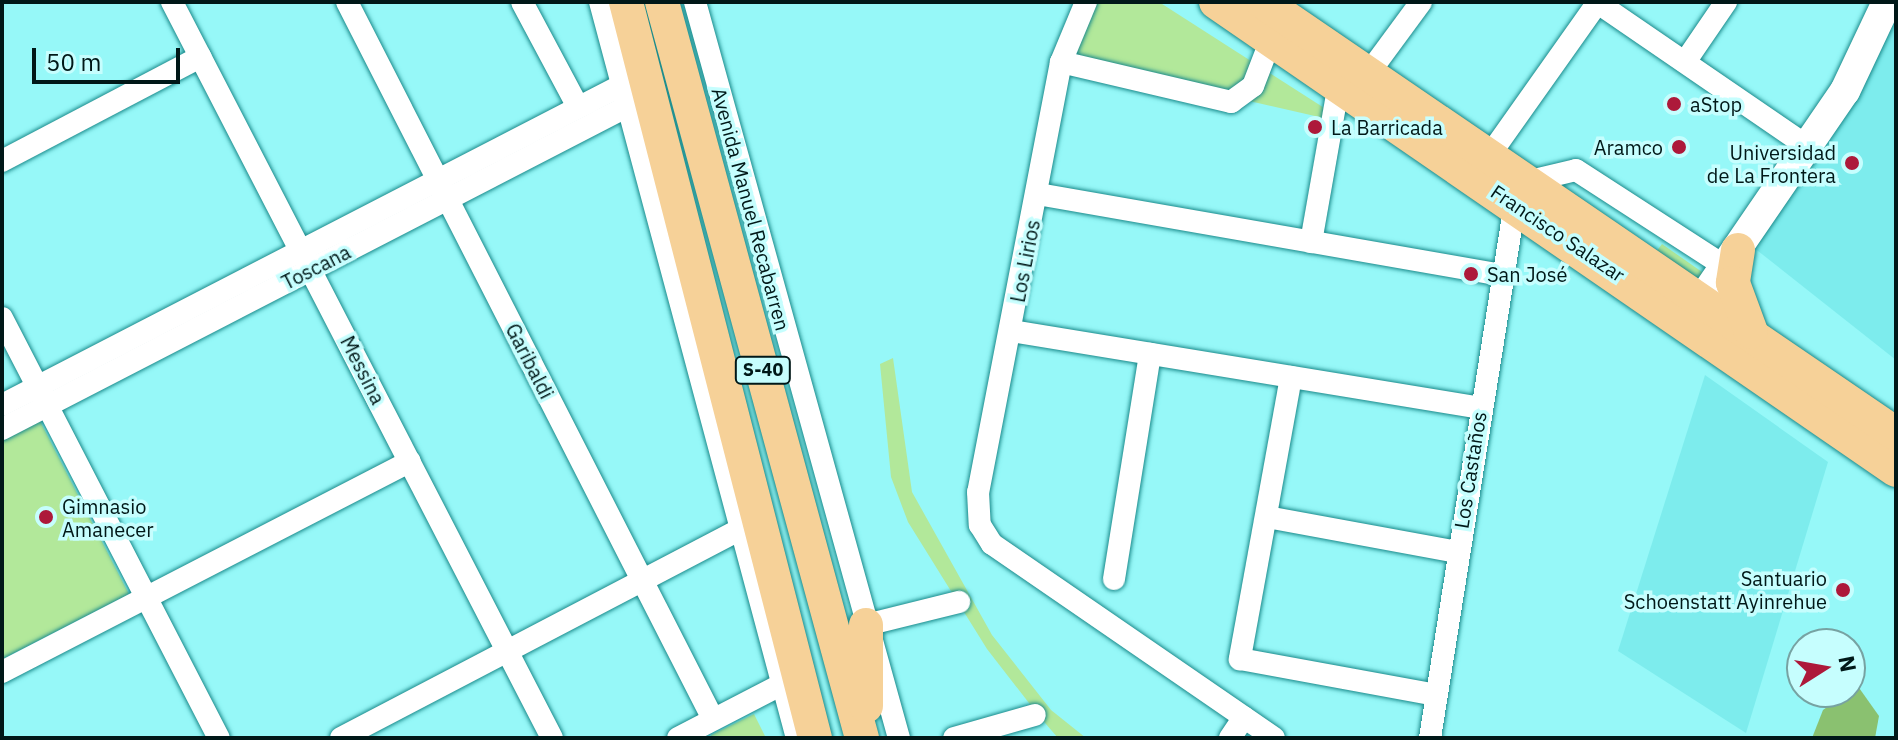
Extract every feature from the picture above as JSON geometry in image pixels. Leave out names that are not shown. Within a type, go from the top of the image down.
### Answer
[{"type":"main road","name":"S-40","points":[[626,2],[794,694],[812,738]]},
{"type":"main road","name":"Avenida Manuel Recabarren","points":[[662,2],[864,738]]},
{"type":"main road","name":"Francisco Salazar","points":[[1216,2],[1271,39],[1353,79],[1489,156],[1520,192]]},
{"type":"main road","name":"Francisco Salazar","points":[[1263,2],[1353,79],[1695,310],[1896,470]]},
{"type":"main road","points":[[1695,310],[1808,147],[1887,2]]},
{"type":"main road","points":[[1732,259],[1733,283],[1751,332]]},
{"type":"main road","name":"Francisco Salazar","points":[[1695,310],[1751,332],[1896,434]]},
{"type":"main road","points":[[864,738],[866,625]]},
{"type":"street","name":"Messina","points":[[172,2],[552,738]]},
{"type":"street","name":"Garibaldi","points":[[347,2],[713,719]]},
{"type":"street","points":[[522,2],[578,107]]},
{"type":"street","points":[[600,2],[627,94],[740,529],[794,694],[797,738]]},
{"type":"street","name":"Avenida Manuel Recabarren","points":[[695,2],[899,738]]},
{"type":"street","name":"Los Lirios","points":[[1086,2],[1061,62],[1038,194],[978,492],[980,525],[992,544],[1244,717]]},
{"type":"street","points":[[1311,242],[1353,79],[1421,2]]},
{"type":"street","points":[[1489,156],[1598,2],[1808,147]]},
{"type":"street","points":[[1685,62],[1726,2]]},
{"type":"street","points":[[1061,62],[1231,102],[1253,86],[1271,39]]},
{"type":"street","points":[[2,161],[200,57]]},
{"type":"street","name":"Toscana","points":[[442,189],[578,107],[627,94]]},
{"type":"street","name":"Toscana","points":[[2,429],[42,396],[627,94]]},
{"type":"street","name":"Francisco Salazar","points":[[1520,192],[1576,170],[1653,220],[1732,259]]},
{"type":"street","name":"Los Castaños","points":[[1430,738],[1479,408],[1520,192]]},
{"type":"street","points":[[1038,194],[1503,275]]},
{"type":"street","points":[[2,318],[219,738]]},
{"type":"street","points":[[1011,331],[1479,408]]},
{"type":"street","points":[[1114,579],[1150,354]]},
{"type":"street","points":[[1291,377],[1240,659],[1436,695]]},
{"type":"street","name":"Toscana","points":[[2,405],[42,396]]},
{"type":"street","points":[[2,672],[410,461]]},
{"type":"street","points":[[1267,517],[1457,552]]},
{"type":"street","points":[[341,738],[740,529]]},
{"type":"street","points":[[866,625],[959,602]]},
{"type":"street","points":[[678,738],[713,719],[794,694]]},
{"type":"street","points":[[954,738],[1035,715]]},
{"type":"street","points":[[1230,738],[1244,717],[1274,738]]},
{"type":"shaded area","name":"Universidad de La Frontera","points":[[1896,10],[1896,360],[1753,247]]},
{"type":"shaded area","points":[[1705,375],[1828,462],[1746,733],[1618,651]]},
{"type":"green space","points":[[1091,2],[1159,2],[1329,111],[1328,119],[1067,59]]},
{"type":"green space","points":[[1662,244],[1705,274],[1699,281],[1656,252]]},
{"type":"green space","points":[[893,358],[912,492],[992,635],[1051,710],[1086,738],[1058,738],[1039,716],[987,649],[908,522],[891,477],[880,364]]},
{"type":"green space","name":"Gimnasio Amanecer","points":[[40,421],[129,594],[2,659],[2,441]]},
{"type":"green space","points":[[1866,698],[1879,716],[1875,738],[1812,738],[1823,710],[1866,708]]},
{"type":"green space","points":[[754,714],[766,738],[712,738],[711,735]]},
{"type":"place","name":"aStop","points":[[1674,104]]},
{"type":"place","name":"La Barricada","points":[[1315,127]]},
{"type":"place","name":"Aramco","points":[[1679,147]]},
{"type":"place","name":"Universidad de La Frontera","points":[[1852,163]]},
{"type":"place","name":"San José","points":[[1471,274]]},
{"type":"place","name":"Gimnasio Amanecer","points":[[46,517]]},
{"type":"place","name":"Santuario Schoenstatt Ayinrehue","points":[[1843,590]]}]
